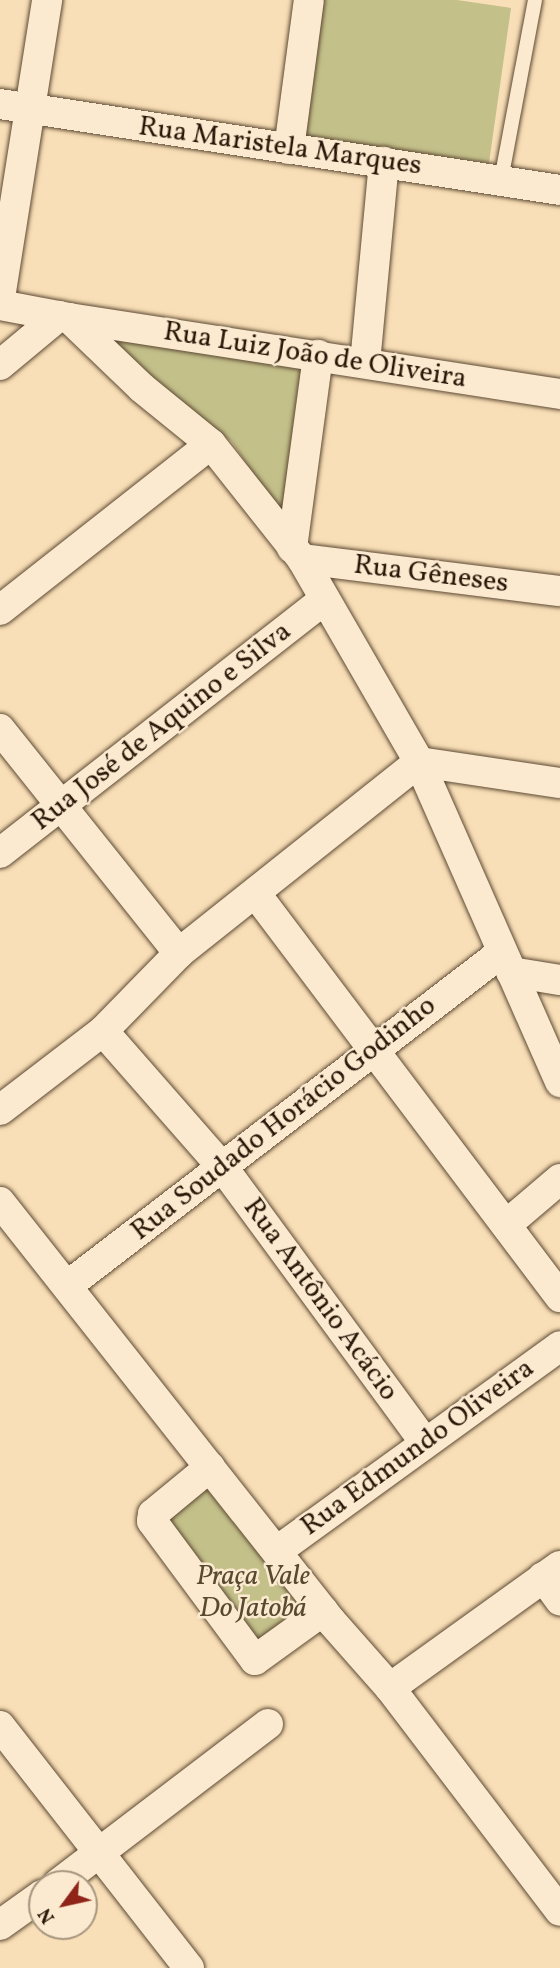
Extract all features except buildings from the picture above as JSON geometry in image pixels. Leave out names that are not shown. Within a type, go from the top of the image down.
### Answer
[{"type":"street","points":[[0,298],[32,109],[47,0]]},
{"type":"street","points":[[289,149],[309,0]]},
{"type":"street","name":"Rua Maristela Marques","points":[[0,104],[560,190]]},
{"type":"street","points":[[365,363],[384,162]]},
{"type":"street","name":"Rua Luiz João de Oliveira","points":[[0,305],[560,394]]},
{"type":"street","points":[[0,365],[64,317],[142,388],[211,444],[297,553],[419,762],[560,1082]]},
{"type":"street","points":[[297,553],[318,355]]},
{"type":"street","points":[[0,610],[211,444]]},
{"type":"street","name":"Rua Gêneses","points":[[297,553],[560,591]]},
{"type":"street","name":"Rua José de Aquino e Silva","points":[[0,853],[323,601]]},
{"type":"street","points":[[0,729],[59,807],[179,953]]},
{"type":"street","points":[[0,1110],[103,1031],[179,953],[257,894],[419,762],[560,782]]},
{"type":"street","points":[[257,894],[560,1297]]},
{"type":"street","points":[[506,962],[560,980]]},
{"type":"street","name":"Rua Soudado Horácio Godinho","points":[[66,1286],[224,1169],[373,1047],[506,962]]},
{"type":"street","name":"Rua Antônio Acácio","points":[[103,1031],[224,1169],[425,1443]]},
{"type":"street","points":[[506,1226],[560,1180]]},
{"type":"street","points":[[0,1202],[323,1611],[390,1688],[560,1912]]},
{"type":"street","name":"Rua Edmundo Oliveira","points":[[277,1551],[560,1346]]},
{"type":"street","points":[[210,1467],[153,1514],[152,1521],[255,1660],[323,1611]]},
{"type":"street","points":[[390,1688],[554,1581]]},
{"type":"street","points":[[78,1870],[268,1724]]},
{"type":"street","points":[[0,1727],[188,1968]]},
{"type":"street","points":[[0,1925],[28,1905]]},
{"type":"lane","points":[[501,180],[535,0]]},
{"type":"green space","points":[[321,0],[457,0],[511,8],[489,163],[302,136]]},
{"type":"green space","points":[[78,321],[306,371],[291,529],[232,442]]},
{"type":"green space","name":"Praça Vale Do Jatobá","points":[[213,1481],[313,1611],[252,1654],[158,1526]]}]
